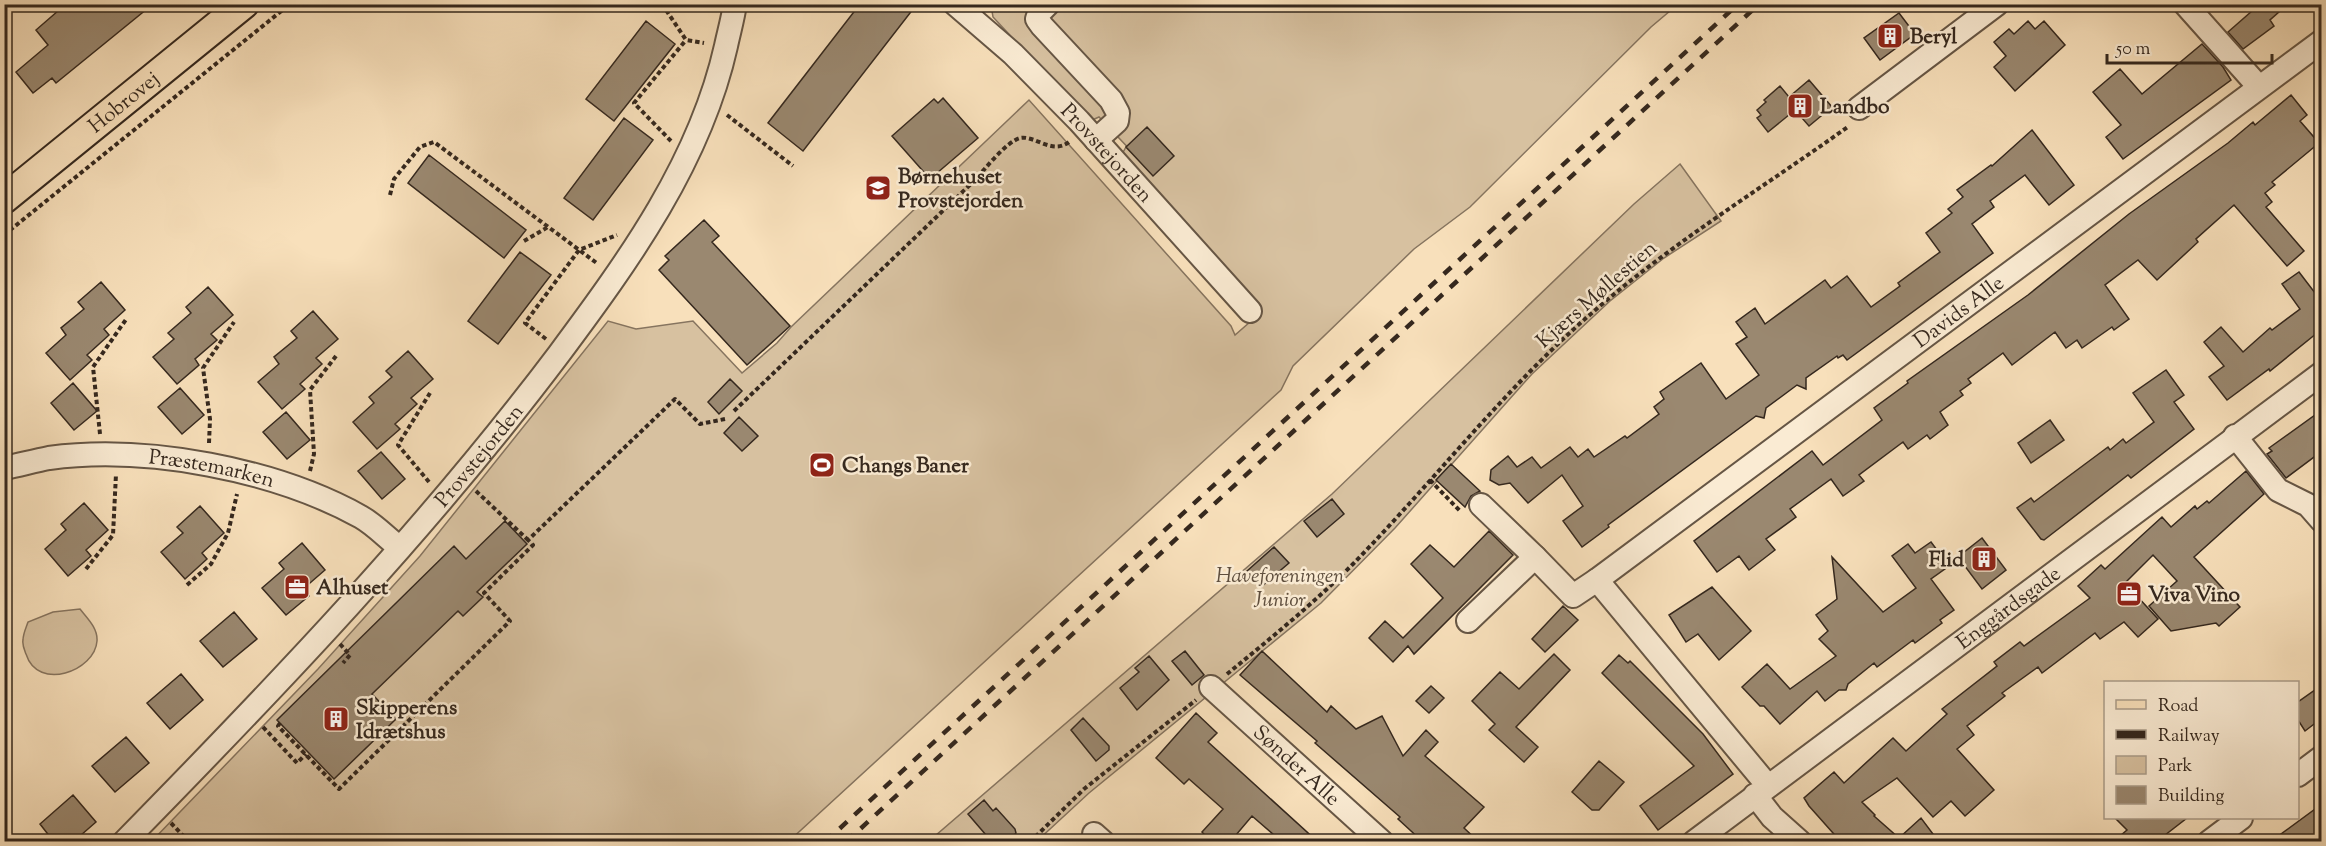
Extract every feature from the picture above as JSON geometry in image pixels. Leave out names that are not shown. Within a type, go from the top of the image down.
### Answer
[{"type":"main road","name":"Hobrovej","points":[[4,199],[244,4]]},
{"type":"street","name":"Provstejorden","points":[[124,842],[328,631],[462,477],[615,278],[672,187],[687,157],[720,76],[735,4]]},
{"type":"street","name":"Provstejorden","points":[[955,4],[1013,54],[1091,135],[1250,311]]},
{"type":"street","points":[[1048,4],[1039,13],[1037,19],[1042,27],[1111,100],[1118,112],[1118,121],[1091,135]]},
{"type":"street","points":[[1857,115],[1997,4]]},
{"type":"street","points":[[2185,4],[2259,87]]},
{"type":"street","name":"Davids Alle","points":[[1481,505],[1573,596],[2322,41]]},
{"type":"street","name":"Enggårdsgade","points":[[1694,842],[2322,373]]},
{"type":"street","points":[[2235,436],[2278,490],[2308,505],[2322,520]]},
{"type":"street","name":"Præstemarken","points":[[4,468],[50,458],[109,455],[165,458],[207,464],[242,472],[304,492],[361,517],[400,548]]},
{"type":"street","points":[[1468,621],[1535,556]]},
{"type":"street","points":[[1597,580],[1762,790],[1772,817],[1800,842]]},
{"type":"street","name":"Sønder Alle","points":[[1211,687],[1382,842]]},
{"type":"street","points":[[2299,774],[2322,757]]},
{"type":"street","points":[[2209,842],[2240,819]]},
{"type":"path","points":[[4,236],[290,4]]},
{"type":"path","points":[[662,4],[686,40],[634,103],[687,157]]},
{"type":"path","points":[[710,102],[793,166]]},
{"type":"path","name":"Kjærs Møllestien","points":[[1381,534],[1497,405],[1592,313],[1654,262],[1857,115]]},
{"type":"path","points":[[734,411],[1013,141],[1023,137],[1051,146],[1064,146],[1091,135]]},
{"type":"path","points":[[390,195],[394,179],[420,147],[434,142],[615,278]]},
{"type":"path","points":[[524,241],[548,227]]},
{"type":"path","points":[[561,350],[525,323],[579,250]]},
{"type":"path","points":[[86,569],[113,535],[109,455],[93,367],[127,318]]},
{"type":"path","points":[[207,464],[210,418],[203,368],[234,322]]},
{"type":"path","points":[[304,492],[314,454],[310,390],[336,356]]},
{"type":"path","points":[[429,393],[398,444],[443,498]]},
{"type":"path","points":[[528,540],[675,399],[700,424],[725,419]]},
{"type":"path","points":[[187,585],[211,564],[228,533],[242,472]]},
{"type":"path","points":[[280,723],[278,726],[339,789],[510,621],[484,593],[532,545],[462,477]]},
{"type":"path","points":[[250,714],[297,763],[306,754]]},
{"type":"green space","name":"Changs Baner","points":[[991,5],[1677,5],[1651,27],[1470,207],[1414,249],[1293,366],[1281,390],[789,841],[151,842],[318,669],[420,556],[608,321],[636,329],[693,321],[742,373],[777,343],[1029,100],[1231,326],[1235,335],[1258,315],[1121,156],[1126,147],[1154,175],[1099,117],[1090,121],[993,17]]},
{"type":"green space","name":"Haveforeningen Junior","points":[[1680,164],[1721,221],[1664,258],[1610,301],[1532,374],[1395,528],[1321,603],[1089,793],[1037,841],[928,842],[1332,494],[1634,204]]},
{"type":"green space","points":[[80,609],[92,624],[97,636],[94,652],[87,661],[65,673],[42,672],[32,666],[23,644],[28,622],[53,612]]},
{"type":"building","points":[[66,4],[153,4],[56,83],[52,78],[33,93],[16,72],[48,45],[36,30]]},
{"type":"building","points":[[860,4],[917,4],[803,151],[768,123]]},
{"type":"building","points":[[2260,4],[2288,4],[2270,20],[2274,26],[2243,49],[2228,32]]},
{"type":"building","name":"Beryl","points":[[1899,13],[1915,34],[1880,60],[1864,38]]},
{"type":"building","points":[[646,21],[675,44],[614,121],[586,99]]},
{"type":"building","points":[[2028,21],[2035,29],[2044,21],[2065,45],[2015,91],[1994,67],[2006,56],[1994,42],[2009,29],[2014,34]]},
{"type":"building","points":[[2202,44],[2223,67],[2231,80],[2123,159],[2106,137],[2121,125],[2093,92],[2120,69],[2142,94]]},
{"type":"building","name":"Landbo","points":[[1809,80],[1832,107],[1809,126],[1795,110],[1768,132],[1757,118],[1761,115],[1757,110],[1766,102],[1764,100],[1780,86],[1789,97]]},
{"type":"building","points":[[2291,95],[2307,115],[2300,121],[2319,143],[2272,182],[2275,185],[2265,193],[2272,202],[2266,207],[2304,251],[2287,266],[2234,205],[2196,239],[2198,242],[2157,280],[2138,260],[2105,285],[2129,319],[2114,330],[2112,327],[2082,348],[2077,340],[2066,348],[2055,332],[2012,365],[2003,353],[1968,379],[1971,383],[1960,391],[1963,395],[1940,412],[1948,425],[1930,439],[1927,435],[1908,449],[1903,442],[1859,475],[1864,481],[1843,496],[1831,479],[1790,509],[1796,517],[1766,539],[1775,550],[1749,570],[1739,556],[1717,572],[1694,541],[1812,451],[1823,465],[1882,420],[1874,408],[1908,383],[1907,381],[2028,295],[2129,214],[2228,143],[2253,122],[2255,125]]},
{"type":"building","points":[[943,98],[978,138],[930,179],[892,136],[934,99],[938,103]]},
{"type":"building","points":[[624,118],[653,140],[593,220],[564,198]]},
{"type":"building","points":[[1147,127],[1174,156],[1153,176],[1126,147]]},
{"type":"building","points":[[2032,130],[2074,185],[2049,205],[2025,175],[1990,201],[1994,207],[1972,224],[1993,253],[1847,360],[1843,355],[1838,358],[1837,356],[1806,378],[1806,389],[1797,385],[1766,408],[1764,418],[1756,416],[1608,525],[1609,527],[1582,547],[1563,521],[1583,506],[1562,475],[1528,503],[1510,483],[1499,485],[1490,480],[1491,470],[1508,456],[1517,467],[1532,457],[1541,468],[1570,447],[1578,457],[1588,449],[1594,457],[1625,436],[1627,438],[1659,414],[1654,407],[1664,399],[1660,392],[1701,363],[1726,399],[1759,375],[1736,344],[1747,337],[1736,322],[1755,308],[1765,324],[1825,280],[1831,288],[1847,276],[1871,307],[1900,286],[1898,283],[1940,252],[1926,233],[1952,213],[1948,209],[1963,197],[1957,190],[1992,166]]},
{"type":"building","points":[[429,155],[526,230],[504,258],[408,183]]},
{"type":"building","points":[[704,220],[719,236],[712,242],[790,326],[747,365],[659,270],[669,260],[665,256]]},
{"type":"building","points":[[520,252],[551,275],[498,344],[468,321]]},
{"type":"building","points":[[2299,272],[2315,293],[2322,288],[2322,329],[2270,371],[2269,369],[2227,400],[2209,377],[2224,366],[2204,342],[2221,327],[2243,352],[2270,328],[2272,330],[2300,309],[2282,284]]},
{"type":"building","points":[[101,282],[125,310],[104,329],[109,335],[87,355],[92,360],[70,380],[46,353],[66,335],[61,328],[84,309],[78,302]]},
{"type":"building","points":[[208,287],[233,315],[211,334],[217,340],[195,359],[199,365],[177,384],[153,357],[174,339],[168,333],[191,313],[186,307]]},
{"type":"building","points":[[313,311],[338,339],[316,358],[322,364],[300,384],[305,389],[282,409],[258,382],[279,364],[274,357],[297,338],[291,331]]},
{"type":"building","points":[[408,351],[433,379],[411,398],[417,404],[395,424],[400,429],[377,449],[353,422],[374,403],[369,397],[392,377],[386,371]]},
{"type":"building","points":[[2166,370],[2184,395],[2174,402],[2194,429],[2131,478],[2128,475],[2044,540],[2041,539],[2017,508],[2031,498],[2034,502],[2108,447],[2110,450],[2123,439],[2126,443],[2154,422],[2133,393]]},
{"type":"building","points":[[730,379],[742,391],[719,414],[708,402]]},
{"type":"building","points":[[73,383],[97,411],[74,430],[51,403]]},
{"type":"building","points":[[180,388],[204,415],[182,434],[158,407]]},
{"type":"building","points":[[2322,410],[2322,451],[2286,478],[2267,454],[2272,451],[2269,448]]},
{"type":"building","points":[[286,412],[310,440],[287,459],[263,432]]},
{"type":"building","points":[[739,417],[758,436],[742,451],[724,433]]},
{"type":"building","points":[[2050,420],[2064,440],[2031,463],[2018,443]]},
{"type":"building","points":[[381,452],[405,479],[382,499],[358,471]]},
{"type":"building","points":[[1451,464],[1480,491],[1471,496],[1465,507],[1436,480]]},
{"type":"building","points":[[2246,471],[2264,494],[2194,557],[2240,607],[2219,626],[2216,623],[2171,631],[2149,606],[2177,581],[2153,555],[2125,583],[2158,619],[2138,637],[2124,622],[2100,639],[2095,633],[2042,673],[2038,667],[2002,693],[2005,696],[1967,726],[1974,735],[1957,749],[1994,790],[1965,816],[1951,801],[1933,817],[1897,778],[1862,802],[1899,838],[1921,818],[1939,842],[1841,842],[1809,806],[1804,798],[1834,772],[1844,783],[1893,738],[1906,751],[1947,714],[1942,709],[1997,666],[1994,662],[2020,642],[2024,646],[2090,598],[2078,586],[2101,565],[2105,569],[2162,517],[2171,527],[2195,506],[2197,509],[2207,501],[2209,503]]},
{"type":"building","points":[[1332,499],[1344,514],[1317,537],[1304,521]]},
{"type":"building","points":[[84,503],[108,530],[86,550],[91,556],[68,576],[45,549],[66,530],[61,524]]},
{"type":"building","points":[[200,506],[224,533],[202,553],[207,559],[185,579],[161,552],[183,533],[177,527]]},
{"type":"building","points":[[505,521],[527,544],[477,592],[483,597],[463,616],[458,611],[372,694],[396,719],[334,779],[277,720],[454,546],[466,559]]},
{"type":"building","points":[[1489,531],[1513,555],[1414,654],[1408,646],[1393,662],[1369,638],[1385,621],[1403,638],[1443,598],[1411,564],[1430,545],[1454,567]]},
{"type":"building","name":"Flid","points":[[1982,538],[2006,570],[1982,589],[1958,557]]},
{"type":"building","points":[[1931,542],[1949,566],[1931,579],[1954,610],[1940,620],[1942,623],[1915,643],[1913,640],[1877,667],[1874,663],[1848,684],[1846,690],[1839,690],[1825,701],[1817,691],[1780,724],[1742,687],[1767,664],[1790,689],[1836,656],[1819,639],[1828,631],[1816,615],[1837,599],[1832,557],[1883,612],[1916,588],[1892,556],[1908,544],[1915,553]]},
{"type":"building","points":[[302,543],[325,570],[303,589],[309,596],[286,615],[262,588],[284,569],[279,563]]},
{"type":"building","points":[[1274,547],[1289,563],[1261,587],[1247,571]]},
{"type":"building","points":[[1712,587],[1751,631],[1719,660],[1698,634],[1686,642],[1669,615]]},
{"type":"building","points":[[1563,606],[1578,620],[1545,652],[1532,639]]},
{"type":"building","points":[[234,612],[257,639],[223,667],[200,641]]},
{"type":"building","points":[[1185,651],[1204,675],[1192,685],[1172,661]]},
{"type":"building","points":[[1262,651],[1327,712],[1331,706],[1356,729],[1382,716],[1403,756],[1426,730],[1438,742],[1425,756],[1484,807],[1464,828],[1479,842],[1423,842],[1398,819],[1400,817],[1315,743],[1317,741],[1240,675]]},
{"type":"building","points":[[1554,654],[1570,670],[1516,727],[1538,747],[1524,762],[1489,730],[1495,724],[1472,701],[1500,672],[1519,689]]},
{"type":"building","points":[[1619,655],[1628,663],[1630,661],[1703,734],[1733,774],[1658,830],[1640,806],[1694,766],[1602,673]]},
{"type":"building","points":[[1149,656],[1169,680],[1137,710],[1120,688],[1139,672],[1135,668]]},
{"type":"building","points":[[181,674],[203,700],[170,729],[147,703]]},
{"type":"building","points":[[2322,685],[2322,718],[2305,731],[2299,722],[2299,701]]},
{"type":"building","points":[[1431,686],[1444,698],[1429,713],[1416,701]]},
{"type":"building","points":[[1196,713],[1217,733],[1208,742],[1318,842],[1282,842],[1252,816],[1230,842],[1211,842],[1202,832],[1223,809],[1189,779],[1184,784],[1156,758]]},
{"type":"building","points":[[1083,718],[1109,746],[1109,750],[1096,761],[1071,730]]},
{"type":"building","points":[[126,737],[149,763],[115,792],[92,766]]},
{"type":"building","points":[[1599,761],[1624,782],[1599,810],[1592,810],[1572,792]]},
{"type":"building","points":[[73,795],[96,822],[73,842],[54,842],[40,824]]},
{"type":"building","points":[[984,800],[993,811],[996,808],[1015,829],[1016,833],[1007,842],[992,842],[968,814]]},
{"type":"building","points":[[2322,804],[2322,836],[2314,842],[2270,842]]},
{"type":"building","points":[[2116,819],[2186,819],[2156,842],[2113,842],[2127,830]]},
{"type":"railway","points":[[825,842],[1738,4]]},
{"type":"railway","points":[[846,842],[1759,4]]},
{"type":"place","name":"Beryl","points":[[1890,36]]},
{"type":"place","name":"Landbo","points":[[1800,106]]},
{"type":"place","name":"Børnehuset Provstejorden","points":[[878,188]]},
{"type":"place","name":"Changs Baner","points":[[822,465]]},
{"type":"place","name":"Flid","points":[[1984,559]]},
{"type":"place","name":"Alhuset","points":[[297,587]]},
{"type":"place","name":"Viva Vino","points":[[2129,594]]},
{"type":"place","name":"Skipperens Idrætshus","points":[[336,719]]}]
